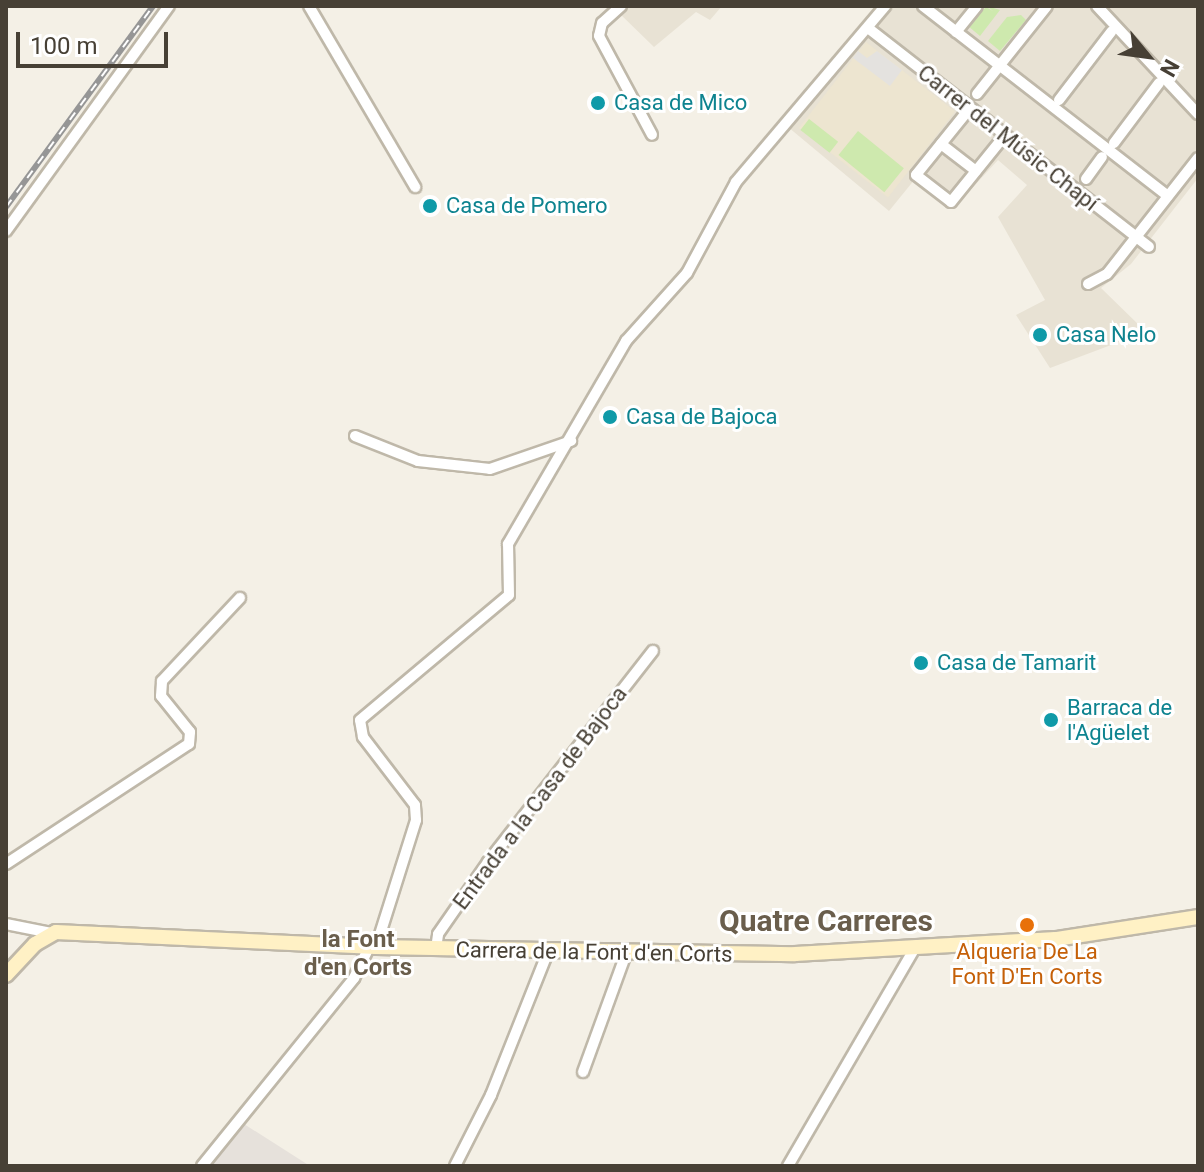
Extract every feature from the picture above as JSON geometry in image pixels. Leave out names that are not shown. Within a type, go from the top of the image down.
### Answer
[{"type":"street","points":[[6,231],[55,169],[169,6]]},
{"type":"street","points":[[309,6],[415,187]]},
{"type":"street","points":[[621,6],[602,23],[599,36],[652,135]]},
{"type":"street","points":[[202,1166],[354,978],[373,947],[416,820],[415,805],[363,737],[360,720],[509,595],[512,584],[505,549],[571,441],[626,341],[687,273],[736,182],[885,6]]},
{"type":"street","points":[[923,6],[1168,196]]},
{"type":"street","points":[[956,32],[977,6]]},
{"type":"street","points":[[977,94],[1047,6]]},
{"type":"street","points":[[1097,6],[1198,114]]},
{"type":"street","name":"Carrer del Músic Chapí","points":[[868,28],[1149,247]]},
{"type":"street","points":[[1059,100],[1111,32]]},
{"type":"street","points":[[1114,143],[1159,83]]},
{"type":"street","points":[[970,108],[916,175],[951,202],[1005,135]]},
{"type":"street","points":[[941,144],[976,171]]},
{"type":"street","points":[[1086,179],[1102,157]]},
{"type":"street","points":[[1088,284],[1107,274],[1198,158]]},
{"type":"street","points":[[355,436],[418,461],[490,469],[571,441]]},
{"type":"street","points":[[6,864],[189,744],[190,732],[161,696],[162,681],[240,598]]},
{"type":"street","name":"Entrada a la Casa de Bajoca","points":[[436,949],[438,934],[488,862],[653,651]]},
{"type":"street","name":"Carrera de la Font d'en Corts","points":[[51,933],[436,949],[795,954],[1056,939],[1198,917]]},
{"type":"street","points":[[6,924],[51,933]]},
{"type":"street","points":[[6,975],[51,933]]},
{"type":"street","points":[[788,1166],[916,946]]},
{"type":"street","points":[[455,1166],[491,1095],[548,952]]},
{"type":"street","points":[[583,1072],[626,954]]},
{"type":"shaded area","points":[[623,6],[722,6],[710,20],[696,12],[654,47],[618,12]]},
{"type":"shaded area","points":[[881,6],[1198,6],[1198,178],[1131,264],[1101,288],[1141,327],[1127,339],[1050,368],[1016,315],[1045,300],[998,217],[1027,185],[998,160],[953,209],[915,179],[889,211],[788,127]]},
{"type":"shaded area","points":[[866,42],[955,112],[888,197],[799,128]]},
{"type":"shaded area","points":[[858,51],[867,58],[877,51],[902,70],[890,86],[853,58]]},
{"type":"shaded area","points":[[244,1124],[310,1166],[210,1166]]},
{"type":"green space","points":[[987,6],[1000,10],[980,36],[968,26],[986,7],[993,11]]},
{"type":"green space","points":[[1021,15],[1026,20],[1000,51],[988,41],[1007,17]]},
{"type":"green space","points":[[809,119],[838,142],[830,153],[800,130]]},
{"type":"green space","points":[[858,131],[904,168],[884,192],[838,155]]},
{"type":"railway","points":[[6,207],[153,6]]},
{"type":"place","name":"Casa de Mico","points":[[598,103]]},
{"type":"place","name":"Casa de Pomero","points":[[430,206]]},
{"type":"place","name":"Casa Nelo","points":[[1040,335]]},
{"type":"place","name":"Casa de Bajoca","points":[[610,417]]},
{"type":"place","name":"Casa de Tamarit","points":[[921,663]]},
{"type":"place","name":"Barraca de l'Agüelet","points":[[1051,720]]},
{"type":"place","name":"Alqueria De La Font D'En Corts","points":[[1027,925]]},
{"type":"district","name":"Quatre Carreres","points":[[826,921]]},
{"type":"district","name":"la Font d'en Corts","points":[[358,954]]}]
